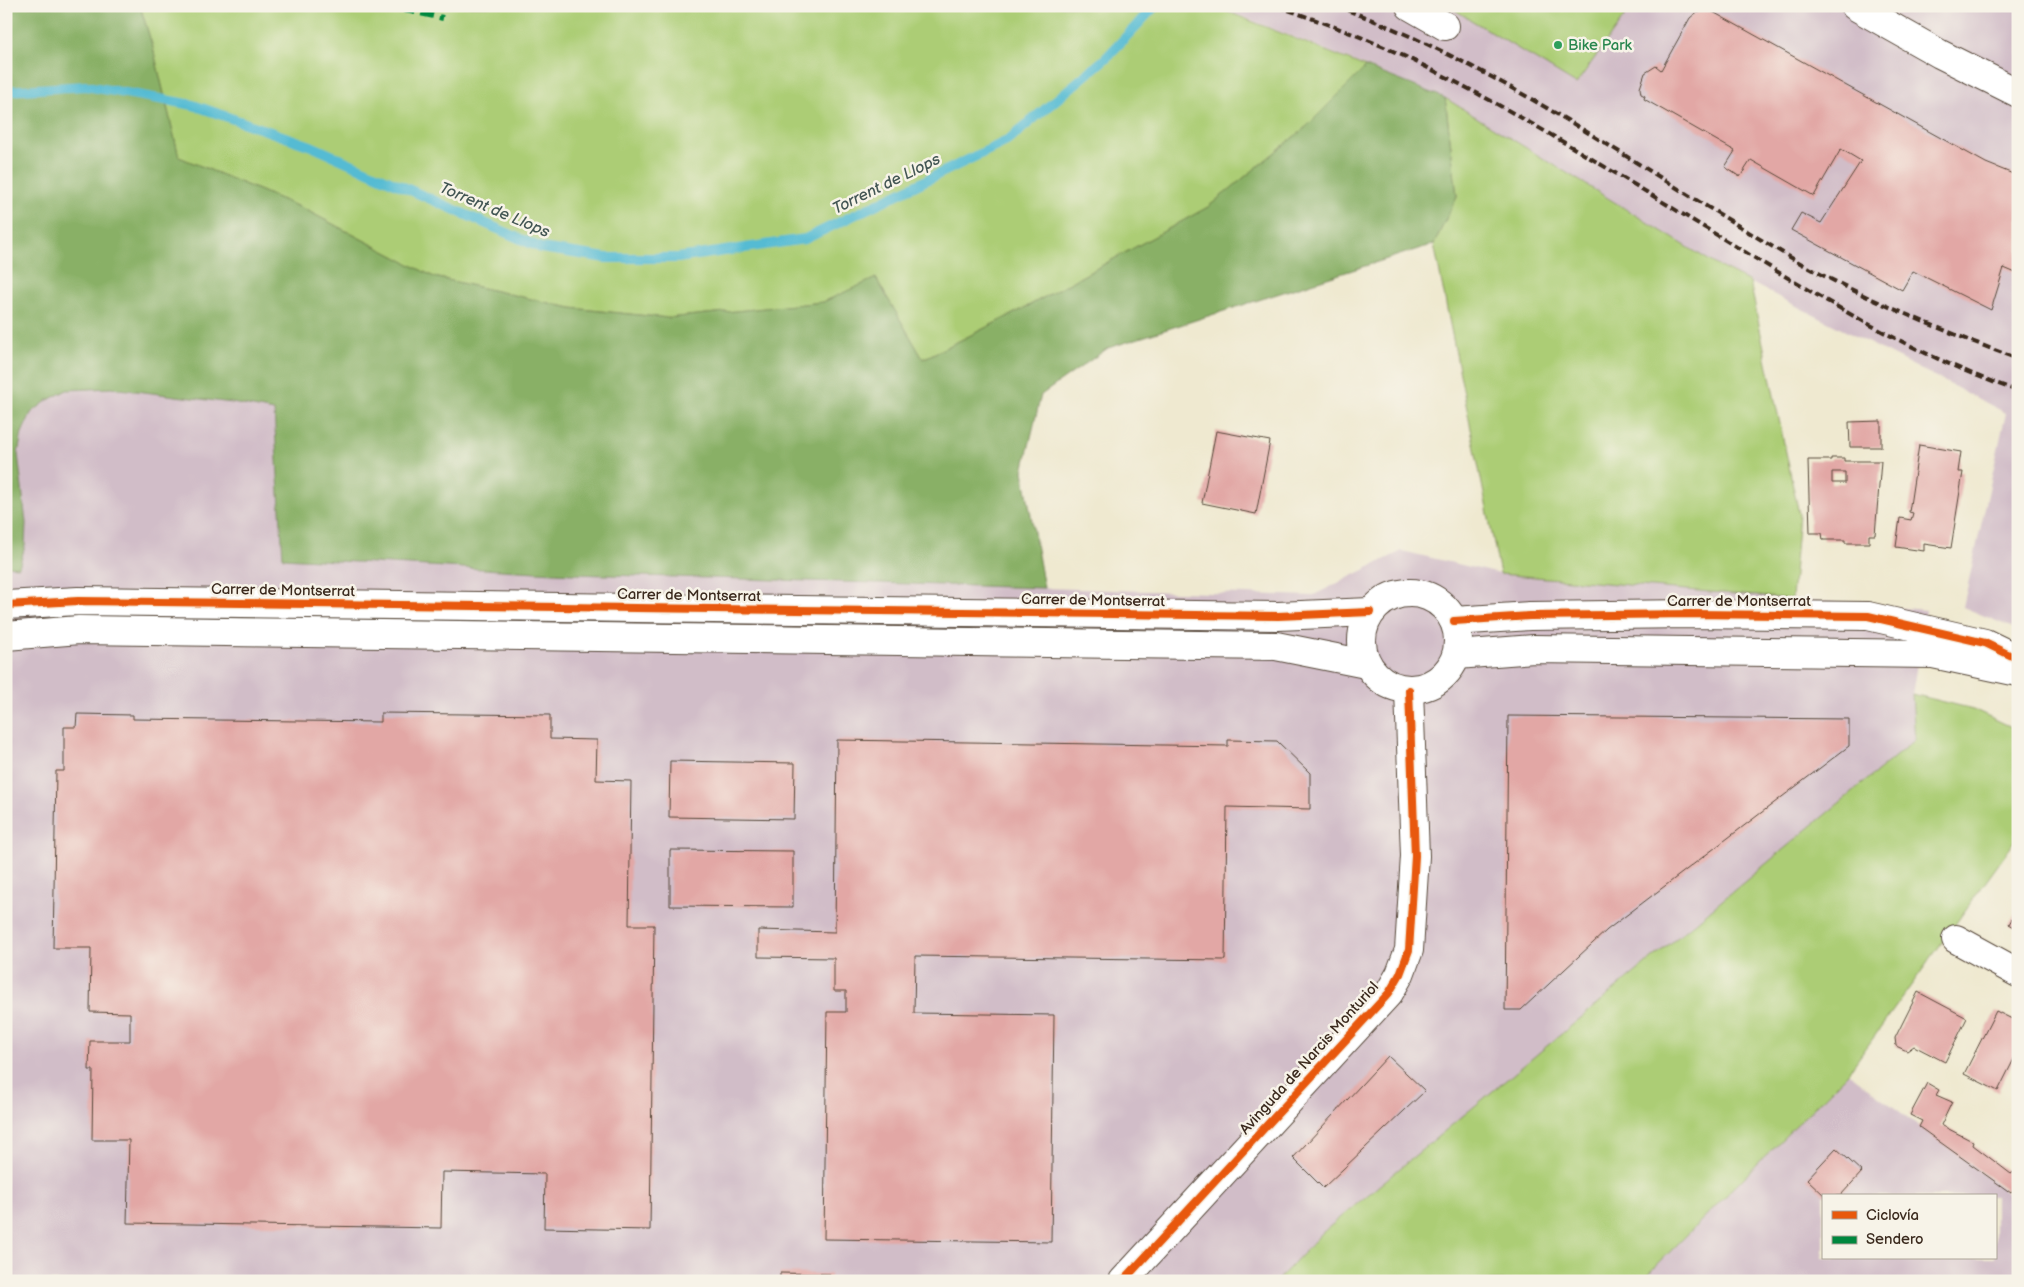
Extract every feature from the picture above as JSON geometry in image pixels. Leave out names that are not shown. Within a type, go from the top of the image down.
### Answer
[{"type":"street","points":[[1410,6],[1445,26]]},
{"type":"street","points":[[1855,6],[1940,54],[2018,93]]},
{"type":"street","points":[[1409,592],[1431,597],[1445,606],[1454,621],[1459,638],[1457,655],[1450,669],[1439,680],[1425,688],[1409,690],[1392,687],[1377,678],[1366,664],[1361,648],[1362,632],[1370,612],[1387,598],[1409,592]]},
{"type":"street","name":"Carrer de Montserrat","points":[[6,605],[78,601],[1278,616],[1370,612]]},
{"type":"street","name":"Carrer de Montserrat","points":[[1454,621],[1530,616],[1690,614],[1868,616],[1985,643],[2018,659]]},
{"type":"street","points":[[6,636],[79,630],[1276,646],[1366,664]]},
{"type":"street","points":[[1457,655],[1534,649],[1933,654],[2018,672]]},
{"type":"street","name":"Avinguda de Narcis Monturiol","points":[[1123,1281],[1389,993],[1400,974],[1409,950],[1415,856],[1409,690]]},
{"type":"street","points":[[1956,939],[2018,973]]},
{"type":"shaded area","points":[[1229,6],[2018,6],[2018,630],[1963,607],[2006,413],[1720,267],[1445,98],[1226,10]]},
{"type":"shaded area","points":[[112,388],[232,403],[274,411],[283,558],[573,574],[1312,596],[1402,551],[1500,574],[1926,610],[1912,694],[1916,740],[1322,1233],[1277,1281],[6,1281],[6,566],[19,567],[23,503],[18,455],[22,433],[31,413],[48,400],[67,390]]},
{"type":"shaded area","points":[[1848,1073],[2018,1200],[2018,1281],[1641,1281]]},
{"type":"green space","points":[[6,6],[140,6],[153,48],[179,157],[304,209],[434,277],[571,308],[668,318],[823,302],[876,278],[923,359],[1021,310],[1208,207],[1306,127],[1366,67],[1445,98],[1457,196],[1434,244],[1108,348],[1041,395],[1023,471],[1044,588],[573,574],[283,558],[274,411],[232,403],[112,388],[67,390],[48,400],[31,413],[22,433],[18,454],[26,523],[25,546],[19,567],[6,566]]},
{"type":"green space","points":[[140,6],[1229,6],[1226,11],[1366,67],[1306,127],[1208,207],[1021,310],[923,359],[876,279],[824,302],[668,318],[571,308],[434,277],[304,209],[179,157],[153,48]]},
{"type":"green space","name":"Bike Park","points":[[1448,6],[1632,6],[1576,84]]},
{"type":"green space","points":[[1445,98],[1720,267],[1750,282],[1799,514],[1792,599],[1500,574],[1434,244],[1457,196]]},
{"type":"green space","points":[[1912,694],[1973,709],[2018,730],[2018,837],[1848,1073],[1641,1281],[1277,1281],[1322,1233],[1915,740]]},
{"type":"building","points":[[1705,10],[1713,12],[1986,163],[2018,176],[2018,274],[2004,268],[1991,310],[1913,271],[1902,290],[1791,230],[1801,213],[1821,223],[1861,161],[1841,149],[1814,196],[1751,160],[1740,177],[1725,167],[1735,151],[1644,99],[1645,96],[1641,94],[1640,88],[1645,73],[1656,66],[1661,70],[1690,18],[1696,13]]},
{"type":"building","points":[[1881,421],[1881,447],[1850,447],[1849,422]]},
{"type":"building","points":[[1216,431],[1270,441],[1256,514],[1202,503]]},
{"type":"building","points":[[1919,445],[1961,452],[1958,472],[1963,472],[1951,548],[1924,544],[1924,551],[1896,547],[1900,518],[1911,520],[1913,513],[1909,512]]},
{"type":"building","points":[[1831,458],[1844,458],[1844,461],[1881,461],[1875,535],[1869,535],[1869,543],[1845,543],[1845,540],[1823,540],[1822,533],[1810,533],[1808,460],[1831,460]],"holes":[[[1832,472],[1845,472],[1845,483],[1832,483]]]},
{"type":"building","points":[[381,713],[550,715],[550,739],[597,740],[596,780],[631,781],[629,925],[654,925],[650,1230],[544,1228],[545,1174],[442,1172],[441,1228],[127,1223],[129,1140],[92,1140],[93,1070],[89,1070],[90,1041],[130,1041],[130,1013],[90,1012],[91,948],[53,948],[56,771],[64,771],[64,727],[76,727],[77,714],[133,715],[133,719],[381,722]]},
{"type":"building","points":[[1508,716],[1849,719],[1849,746],[1607,930],[1521,1010],[1505,1010]]},
{"type":"building","points":[[837,740],[1228,746],[1228,740],[1277,741],[1310,773],[1310,809],[1227,807],[1225,960],[915,956],[914,1013],[1054,1015],[1051,1242],[824,1239],[827,1012],[846,1012],[846,991],[834,991],[834,958],[758,957],[758,930],[835,932]]},
{"type":"building","points":[[670,761],[795,763],[794,819],[669,817]]},
{"type":"building","points":[[670,850],[793,851],[793,907],[670,906]]},
{"type":"building","points":[[2018,909],[2018,929],[2009,924]]},
{"type":"building","points":[[1918,992],[1967,1018],[1945,1062],[1914,1046],[1907,1051],[1896,1046],[1895,1038]]},
{"type":"building","points":[[1996,1011],[2018,1022],[2018,1051],[1998,1091],[1964,1074]]},
{"type":"building","points":[[1388,1056],[1425,1091],[1323,1188],[1293,1158]]},
{"type":"building","points":[[1927,1083],[1939,1090],[1936,1095],[1952,1102],[1941,1125],[1974,1142],[1973,1145],[2011,1174],[2018,1169],[2018,1187],[2011,1193],[1919,1127],[1922,1121],[1910,1115]]},
{"type":"building","points":[[1836,1148],[1862,1172],[1842,1194],[1823,1194],[1807,1179]]},
{"type":"building","points":[[780,1273],[830,1274],[830,1281],[780,1281]]},
{"type":"waterway","name":"Torrent de Llops","points":[[6,91],[86,86],[193,105],[311,146],[541,248],[606,258],[678,258],[805,239],[1007,141],[1106,58],[1155,6]]},
{"type":"railway","points":[[1277,6],[1377,44],[1453,81],[1538,127],[1844,311],[1947,363],[2018,391]]},
{"type":"railway","points":[[1336,6],[1385,25],[1433,47],[1526,96],[1778,250],[1828,278],[1908,315],[2018,359]]},
{"type":"marked path","points":[[386,6],[443,18]]},
{"type":"cycle path","points":[[6,605],[78,601],[1278,616],[1370,612]]},
{"type":"cycle path","points":[[1454,621],[1530,616],[1690,614],[1868,616],[1985,643],[2018,659]]},
{"type":"cycle path","points":[[1123,1281],[1389,993],[1400,974],[1409,950],[1415,856],[1409,690]]},
{"type":"place","name":"Bike Park","points":[[1558,45]]}]
